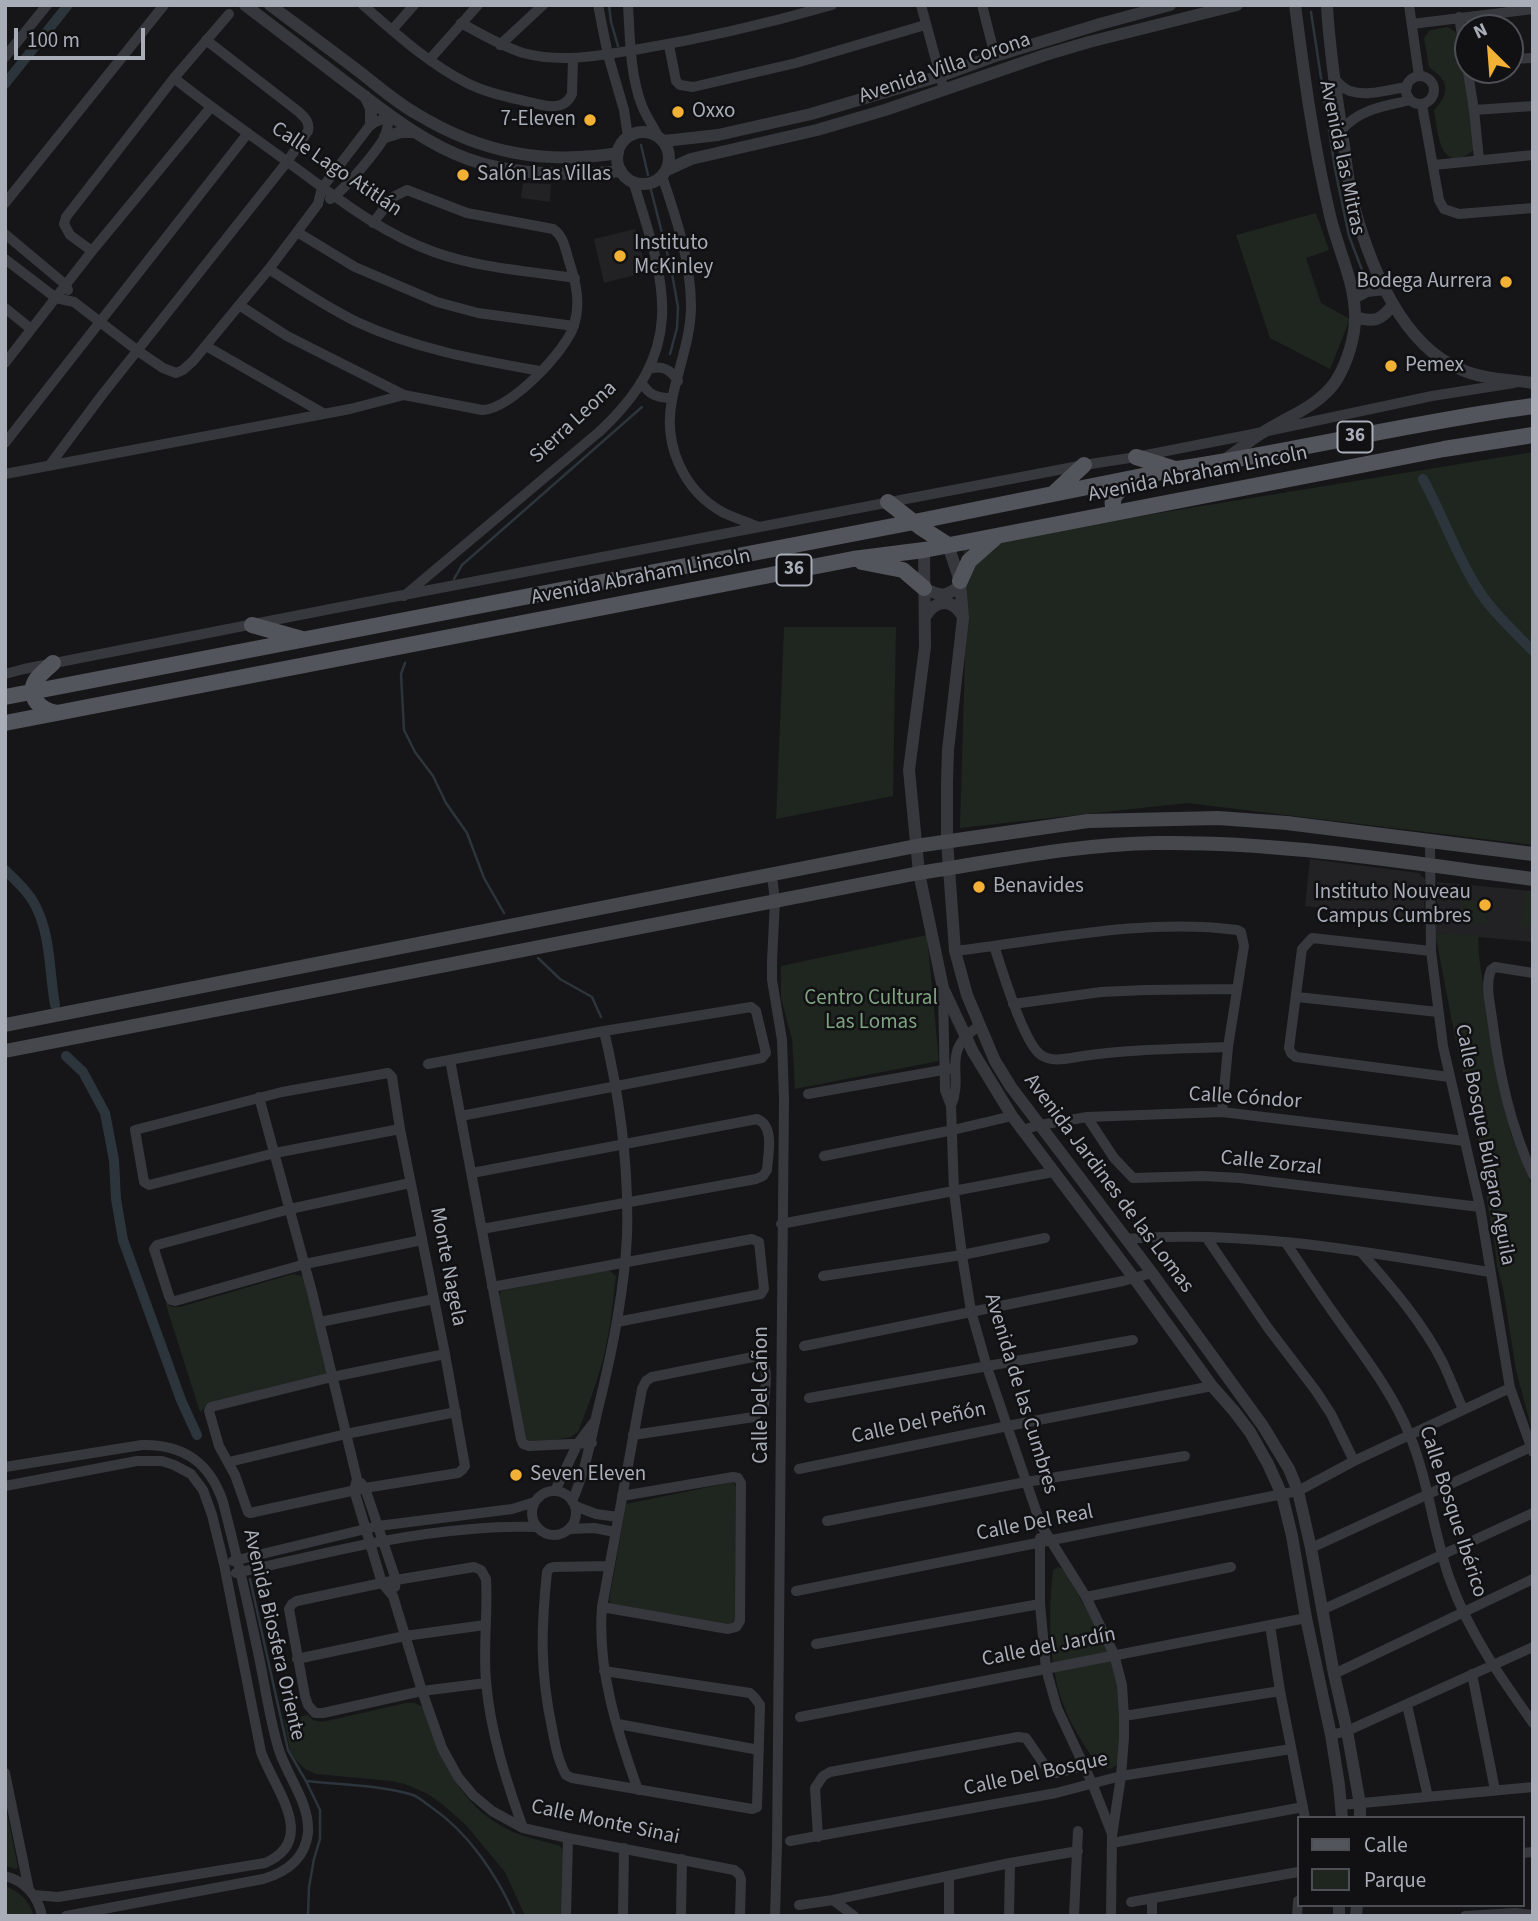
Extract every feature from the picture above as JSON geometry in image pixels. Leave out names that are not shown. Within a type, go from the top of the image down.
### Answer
[{"type":"main road","name":"36","points":[[5,697],[914,523],[1177,469],[1221,463],[1457,417],[1533,406]]},
{"type":"main road","name":"Avenida Abraham Lincoln","points":[[5,723],[853,559],[924,550],[942,541],[999,534],[1444,449],[1533,435]]},
{"type":"main road","points":[[1136,457],[1177,469]]},
{"type":"main road","points":[[1053,494],[1084,465]]},
{"type":"main road","points":[[1115,512],[1112,503],[1116,494],[1138,478]]},
{"type":"main road","points":[[888,502],[942,541],[953,522],[970,511]]},
{"type":"main road","points":[[960,583],[969,561],[999,534]]},
{"type":"main road","points":[[853,559],[903,570],[924,587]]},
{"type":"main road","points":[[252,625],[304,640]]},
{"type":"main road","points":[[53,663],[37,680],[33,692],[40,708],[57,713]]},
{"type":"main road","points":[[5,1026],[916,846],[1088,821],[1218,818],[1300,824],[1527,854],[1526,878],[1269,847],[1209,843],[1154,842],[1047,852],[919,873],[5,1051]]},
{"type":"main road","points":[[55,1016],[60,1041]]},
{"type":"street","points":[[5,57],[47,5]]},
{"type":"street","points":[[5,203],[164,5]]},
{"type":"street","points":[[245,5],[390,116],[461,156],[508,169],[544,174],[621,171]]},
{"type":"street","points":[[271,5],[415,113],[461,137],[512,154],[561,159],[618,153]]},
{"type":"street","points":[[363,5],[430,59],[465,82],[489,93],[547,107],[565,103],[570,99],[573,90],[573,59]]},
{"type":"street","points":[[392,30],[414,5]]},
{"type":"street","points":[[430,59],[478,5]]},
{"type":"street","points":[[500,45],[543,5]]},
{"type":"street","points":[[598,5],[628,137]]},
{"type":"street","points":[[628,5],[631,51],[642,105],[669,150],[670,160],[664,173],[653,182],[643,184],[632,181],[621,171],[618,163],[621,144],[637,132],[648,132],[661,138]]},
{"type":"street","points":[[461,23],[500,45],[524,53],[573,59],[669,45],[832,5]]},
{"type":"street","points":[[921,5],[944,90]]},
{"type":"street","points":[[982,5],[995,56]]},
{"type":"street","name":"Avenida Villa Corona","points":[[661,138],[718,135],[798,117],[1170,5]]},
{"type":"street","name":"Avenida Villa Corona","points":[[664,173],[691,159],[817,130],[1089,42],[1237,5]]},
{"type":"street","name":"Avenida las Mitras","points":[[1221,463],[1264,432],[1315,402],[1329,389],[1337,379],[1353,335],[1354,298],[1322,183],[1295,5]]},
{"type":"street","name":"Avenida las Mitras","points":[[1327,5],[1328,41],[1354,209],[1365,242],[1393,305],[1422,344],[1459,369],[1481,377],[1530,382]]},
{"type":"street","points":[[1409,5],[1419,76]]},
{"type":"street","points":[[1492,14],[1533,9]]},
{"type":"street","points":[[92,251],[70,235],[64,224],[66,217],[174,78],[229,13]]},
{"type":"street","points":[[1412,24],[1454,19]]},
{"type":"street","points":[[669,45],[676,81],[680,85],[693,87],[796,63],[925,25]]},
{"type":"street","points":[[49,466],[287,162],[308,131],[307,120],[299,112],[206,40]]},
{"type":"street","points":[[1419,76],[1431,80],[1435,88],[1430,101],[1422,104],[1410,100],[1407,96],[1407,87],[1411,80],[1419,76]]},
{"type":"street","points":[[1333,77],[1349,91],[1366,93],[1407,87]]},
{"type":"street","name":"Calle Lago Atitlán","points":[[174,78],[373,223],[431,251],[459,260],[575,278]]},
{"type":"street","points":[[1470,84],[1479,159]]},
{"type":"street","points":[[318,204],[334,197],[384,137],[390,116],[388,101],[381,88]]},
{"type":"street","points":[[1366,93],[1369,109]]},
{"type":"street","points":[[365,96],[370,108],[371,124]]},
{"type":"street","points":[[1342,129],[1354,117],[1369,109],[1410,100]]},
{"type":"street","points":[[1422,104],[1439,200],[1444,209],[1460,214],[1533,208]]},
{"type":"street","points":[[624,110],[642,105]]},
{"type":"street","points":[[1474,110],[1533,106]]},
{"type":"street","points":[[5,363],[92,251],[211,107]]},
{"type":"street","points":[[5,259],[56,298],[74,302],[138,351],[163,368],[176,373],[193,361],[269,269],[318,204],[322,188],[371,124],[390,116],[415,113]]},
{"type":"street","points":[[384,137],[401,132],[418,133]]},
{"type":"street","points":[[5,443],[248,133]]},
{"type":"street","points":[[361,138],[375,150]]},
{"type":"street","points":[[1434,165],[1533,155]]},
{"type":"street","points":[[664,173],[685,257],[691,305],[690,327],[672,398],[669,423],[672,444],[678,464],[701,495],[723,512],[758,527]]},
{"type":"street","name":"Sierra Leona","points":[[403,596],[621,411],[649,369],[660,340],[663,321],[661,280],[632,181]]},
{"type":"street","points":[[239,305],[296,341],[404,395],[487,410],[512,398],[564,345],[574,326],[578,298],[575,278],[559,232],[467,213],[407,190],[393,197],[373,223]]},
{"type":"street","points":[[297,232],[355,267],[437,302],[478,313],[574,326]]},
{"type":"street","points":[[5,234],[66,285],[74,302]]},
{"type":"street","points":[[269,269],[321,303],[359,323],[400,339],[446,353],[540,371]]},
{"type":"street","points":[[1354,298],[1367,291],[1385,289]]},
{"type":"street","points":[[1355,317],[1379,319],[1393,305]]},
{"type":"street","points":[[5,308],[31,330]]},
{"type":"street","points":[[206,346],[323,413]]},
{"type":"street","points":[[649,369],[666,368],[678,381]]},
{"type":"street","points":[[641,382],[653,396],[672,398]]},
{"type":"street","points":[[5,674],[888,502],[1136,457],[1386,405],[1530,382]]},
{"type":"street","points":[[5,474],[350,409],[404,395]]},
{"type":"street","name":"Avenida Jardines de las Lomas","points":[[942,541],[960,583],[963,618],[948,750],[947,841],[955,951],[967,995],[995,1061],[1025,1107],[1152,1273],[1278,1448],[1289,1469],[1298,1491],[1311,1548],[1347,1731],[1360,1816]]},
{"type":"street","name":"Avenida Jardines de las Lomas","points":[[924,550],[925,647],[909,770],[919,873],[943,988],[986,1076],[1012,1116],[1212,1386],[1234,1410],[1268,1464],[1282,1495],[1292,1536],[1331,1735],[1342,1812]]},
{"type":"street","points":[[924,587],[943,595],[950,593],[960,583]]},
{"type":"street","points":[[925,617],[930,609],[944,603],[958,609],[963,618]]},
{"type":"street","name":"Calle Bosque Búlgaro Aguila","points":[[1430,841],[1431,951],[1438,1012],[1449,1077],[1480,1207],[1510,1388],[1532,1449]]},
{"type":"street","name":"Calle Del Cañon","points":[[772,876],[775,901],[772,981],[783,1057],[775,1916]]},
{"type":"street","points":[[955,951],[1114,929],[1171,927],[1241,932],[1244,946],[1228,1047],[1222,1112]]},
{"type":"street","points":[[1431,951],[1312,938],[1302,949],[1289,1044],[1291,1053],[1296,1057],[1449,1077]]},
{"type":"street","points":[[994,946],[1013,1004],[1034,1048],[1039,1054],[1050,1059],[1122,1051],[1228,1047]]},
{"type":"street","points":[[1533,973],[1495,967],[1491,970],[1487,983],[1497,1061],[1514,1133],[1533,1175]]},
{"type":"street","name":"Avenida de las Cumbres","points":[[943,988],[949,1068],[954,1095],[951,1106],[954,1192],[971,1311],[1046,1542],[1040,1604],[1046,1669],[1057,1709],[1092,1783],[1112,1839]]},
{"type":"street","points":[[1013,1004],[1101,992],[1236,989]]},
{"type":"street","points":[[1297,997],[1438,1012]]},
{"type":"street","points":[[428,1064],[751,1007],[756,1012],[766,1053],[762,1058],[461,1116]]},
{"type":"street","points":[[965,1037],[979,1026]]},
{"type":"street","points":[[535,1502],[532,1515],[537,1527],[546,1534],[552,1536],[565,1533],[576,1519],[574,1504],[592,1443],[617,1322],[627,1236],[626,1204],[616,1085],[604,1031]]},
{"type":"street","name":"Avenida de las Cumbres","points":[[949,1068],[965,1037]]},
{"type":"street","points":[[450,1060],[522,1442],[529,1446],[592,1443]]},
{"type":"street","points":[[808,1094],[949,1068]]},
{"type":"street","name":"Monte Nagela","points":[[259,1097],[385,1073],[389,1073],[391,1077],[465,1463],[460,1472],[359,1486]]},
{"type":"street","points":[[393,1596],[382,1583],[366,1529],[359,1486],[320,1322],[275,1153],[259,1097],[135,1130],[144,1182],[149,1185],[275,1153],[400,1129]]},
{"type":"street","name":"Calle Cóndor","points":[[1022,1130],[1087,1116],[1222,1112],[1465,1141]]},
{"type":"street","points":[[824,1156],[1012,1116]]},
{"type":"street","name":"Calle Zorzal","points":[[1087,1116],[1114,1158],[1133,1178],[1240,1178],[1480,1207]]},
{"type":"street","points":[[472,1172],[757,1119],[763,1121],[769,1133],[767,1170],[756,1180],[482,1229]]},
{"type":"street","points":[[781,1224],[1053,1172]]},
{"type":"street","points":[[410,1183],[290,1209],[157,1245],[155,1251],[170,1298],[175,1301],[305,1265],[422,1240]]},
{"type":"street","points":[[1206,1237],[1268,1328],[1316,1391],[1331,1414],[1354,1461]]},
{"type":"street","points":[[1126,1239],[1206,1237],[1286,1243],[1490,1272]]},
{"type":"street","points":[[823,1276],[961,1255],[1045,1238]]},
{"type":"street","points":[[492,1287],[752,1239],[760,1245],[764,1289],[761,1294],[617,1322]]},
{"type":"street","name":"Calle Bosque Ibérico","points":[[1286,1243],[1367,1359],[1393,1402],[1410,1436],[1442,1554],[1463,1611],[1492,1665],[1533,1723]]},
{"type":"street","points":[[1361,1252],[1428,1338],[1463,1409]]},
{"type":"street","points":[[804,1346],[1152,1273]]},
{"type":"street","points":[[320,1322],[434,1299]]},
{"type":"street","points":[[809,1398],[1133,1340]]},
{"type":"street","points":[[359,1486],[250,1513],[216,1438],[209,1411],[212,1407],[332,1377],[445,1354]]},
{"type":"street","points":[[633,1435],[754,1417],[764,1407],[765,1366],[762,1359],[758,1356],[652,1377],[642,1389],[633,1435],[601,1607],[600,1627],[604,1671],[638,1790]]},
{"type":"street","name":"Calle Del Peñón","points":[[799,1469],[1212,1386]]},
{"type":"street","name":"Calle Del Real","points":[[796,1591],[1298,1491],[1354,1461],[1510,1388]]},
{"type":"street","points":[[229,1462],[346,1434],[456,1412]]},
{"type":"street","points":[[555,1491],[578,1443],[595,1420]]},
{"type":"street","name":"Avenida Biosfera Oriente","points":[[5,1467],[142,1445],[177,1449],[199,1462],[214,1480],[223,1502],[257,1645],[273,1730],[308,1823],[301,1855],[285,1871],[263,1880],[66,1916]]},
{"type":"street","points":[[1311,1548],[1532,1449]]},
{"type":"street","points":[[827,1521],[1026,1482],[1185,1456]]},
{"type":"street","name":"Avenida Biosfera Oriente","points":[[5,1486],[137,1461],[162,1461],[191,1474],[208,1500],[224,1564],[261,1752],[290,1817],[292,1833],[288,1844],[274,1860],[253,1866],[58,1897],[32,1892]]},
{"type":"street","points":[[601,1607],[728,1629],[736,1627],[740,1621],[741,1483],[738,1478],[622,1496]]},
{"type":"street","points":[[359,1486],[378,1526],[396,1580],[393,1596]]},
{"type":"street","points":[[224,1564],[378,1526],[512,1509],[535,1502],[544,1494],[555,1491],[596,1514],[618,1517]]},
{"type":"street","points":[[1322,1610],[1533,1513]]},
{"type":"street","points":[[226,1576],[370,1543],[444,1531],[537,1527]]},
{"type":"street","points":[[569,1529],[594,1528],[615,1532]]},
{"type":"street","points":[[1046,1542],[1086,1597],[1114,1654],[1122,1685],[1124,1716],[1121,1776],[1112,1839],[1111,1916]]},
{"type":"street","points":[[604,1671],[750,1693],[760,1705],[757,1807],[752,1809],[638,1790],[566,1775],[545,1698],[541,1654],[547,1572],[554,1567],[609,1566]]},
{"type":"street","points":[[486,1683],[422,1691],[316,1713],[306,1701],[290,1607],[298,1601],[396,1580],[474,1567],[484,1572],[487,1584],[486,1683],[498,1751],[523,1828]]},
{"type":"street","points":[[1086,1597],[1231,1567]]},
{"type":"street","points":[[1334,1674],[1533,1579]]},
{"type":"street","name":"Calle Monte Sinai","points":[[393,1596],[442,1748],[458,1777],[473,1795],[492,1811],[523,1828],[734,1870],[740,1877],[740,1916]]},
{"type":"street","points":[[816,1644],[1040,1604]]},
{"type":"street","name":"Calle del Jardín","points":[[800,1717],[1306,1618]]},
{"type":"street","points":[[298,1659],[405,1636],[485,1625]]},
{"type":"street","points":[[1112,1839],[1304,1812],[1270,1625]]},
{"type":"street","points":[[1331,1735],[1347,1731],[1407,1705],[1533,1647]]},
{"type":"street","points":[[1472,1674],[1495,1790]]},
{"type":"street","points":[[1124,1716],[1280,1691]]},
{"type":"street","points":[[1407,1705],[1428,1797]]},
{"type":"street","points":[[618,1724],[759,1750]]},
{"type":"street","points":[[818,1837],[815,1788],[823,1776],[830,1772],[1018,1737],[1026,1738],[1050,1773],[1084,1766]]},
{"type":"street","name":"Calle Del Bosque","points":[[790,1841],[1056,1793],[1121,1776],[1291,1749]]},
{"type":"street","points":[[5,1773],[32,1892],[42,1916]]},
{"type":"street","points":[[1342,1812],[1360,1804],[1533,1787]]},
{"type":"street","points":[[1074,1916],[1077,1831]]},
{"type":"street","points":[[566,1916],[568,1838]]},
{"type":"street","points":[[623,1916],[624,1848]]},
{"type":"street","points":[[799,1905],[1077,1851]]},
{"type":"street","points":[[681,1916],[682,1859]]},
{"type":"street","points":[[1009,1916],[1010,1863]]},
{"type":"street","points":[[1131,1902],[1296,1871]]},
{"type":"street","points":[[5,1876],[13,1878],[32,1892]]},
{"type":"street","points":[[948,1916],[949,1876]]},
{"type":"street","points":[[1152,1899],[1152,1916]]},
{"type":"street","points":[[833,1900],[854,1916]]},
{"type":"street","points":[[812,1903],[812,1916]]},
{"type":"street","points":[[1465,1916],[1533,1914]]},
{"type":"shaded area","points":[[523,183],[551,184],[550,202],[521,198]]},
{"type":"shaded area","name":"Instituto McKinley","points":[[635,229],[647,272],[604,283],[594,239]]},
{"type":"shaded area","points":[[1310,859],[1419,873],[1425,879],[1424,923],[1305,906]]},
{"type":"shaded area","name":"Instituto Nouveau Campus Cumbres","points":[[1437,882],[1533,891],[1533,942],[1435,933]]},
{"type":"green space","points":[[1448,27],[1454,31],[1454,84],[1466,84],[1477,145],[1470,153],[1460,158],[1447,155],[1440,142],[1434,110],[1442,100],[1445,87],[1441,77],[1429,67],[1424,38],[1430,30]]},
{"type":"green space","points":[[1316,213],[1329,250],[1306,258],[1321,303],[1350,319],[1330,369],[1270,338],[1236,235]]},
{"type":"green space","points":[[1533,452],[1533,845],[1187,803],[960,828],[967,587],[963,545]]},
{"type":"green space","points":[[784,627],[896,627],[893,796],[776,819]]},
{"type":"green space","points":[[1525,891],[1533,891],[1533,927],[1520,927]]},
{"type":"green space","points":[[1462,899],[1490,903],[1486,925],[1459,921]]},
{"type":"green space","points":[[1435,933],[1478,935],[1490,1038],[1499,1087],[1511,1134],[1533,1188],[1533,1434],[1516,1370],[1497,1266],[1484,1164]]},
{"type":"green space","name":"Centro Cultural Las Lomas","points":[[927,935],[939,1061],[795,1089],[792,1039],[781,998],[781,966]]},
{"type":"green space","points":[[609,1270],[616,1276],[610,1326],[603,1360],[578,1432],[571,1437],[533,1444],[524,1438],[498,1297],[501,1291]]},
{"type":"green space","points":[[293,1274],[303,1276],[328,1369],[326,1374],[208,1405],[200,1412],[165,1302],[172,1307],[180,1307]]},
{"type":"green space","points":[[733,1482],[737,1488],[736,1619],[730,1624],[611,1604],[609,1601],[626,1504]]},
{"type":"green space","points":[[1058,1567],[1063,1569],[1108,1646],[1119,1685],[1119,1763],[1111,1769],[1098,1766],[1072,1724],[1059,1693],[1052,1658],[1050,1623],[1053,1570]]},
{"type":"green space","points":[[406,1703],[423,1707],[436,1745],[454,1780],[479,1810],[513,1832],[560,1846],[563,1850],[562,1916],[525,1916],[505,1872],[465,1824],[428,1794],[391,1781],[316,1774],[305,1769],[290,1751],[284,1720],[308,1715],[313,1720],[322,1722]]},
{"type":"green space","points":[[5,1803],[18,1867],[16,1869],[5,1866]]},
{"type":"green space","points":[[5,1886],[23,1897],[34,1916],[5,1916]]},
{"type":"waterway","points":[[5,84],[68,5]]},
{"type":"waterway","points":[[609,5],[618,46]]},
{"type":"waterway","points":[[1311,12],[1335,169],[1349,236],[1362,270]]},
{"type":"waterway","points":[[641,145],[648,175]]},
{"type":"waterway","points":[[651,190],[678,307],[677,328],[670,354]]},
{"type":"waterway","points":[[454,579],[462,565],[642,407]]},
{"type":"waterway","points":[[1423,479],[1476,586],[1495,612],[1533,651]]},
{"type":"waterway","points":[[405,663],[401,674],[404,730],[415,752],[433,776],[446,803],[467,833],[484,878],[504,913]]},
{"type":"waterway","points":[[5,870],[21,885],[40,915],[47,939],[55,1005]]},
{"type":"waterway","points":[[538,958],[560,979],[592,997],[601,1017]]},
{"type":"waterway","points":[[66,1056],[83,1072],[105,1113],[114,1160],[116,1199],[123,1240],[181,1400],[197,1435]]},
{"type":"waterway","points":[[250,1579],[288,1750],[320,1810],[320,1839],[309,1887],[308,1916]]},
{"type":"waterway","points":[[306,1781],[387,1789],[418,1797],[444,1817],[469,1842],[490,1870],[515,1916]]},
{"type":"place","name":"Oxxo","points":[[678,112]]},
{"type":"place","name":"7-Eleven","points":[[590,120]]},
{"type":"place","name":"Salón Las Villas","points":[[463,175]]},
{"type":"place","name":"Instituto McKinley","points":[[620,256]]},
{"type":"place","name":"Bodega Aurrera","points":[[1506,282]]},
{"type":"place","name":"Pemex","points":[[1391,366]]},
{"type":"place","name":"Benavides","points":[[979,887]]},
{"type":"place","name":"Instituto Nouveau Campus Cumbres","points":[[1485,905]]},
{"type":"place","name":"Seven Eleven","points":[[516,1475]]}]
